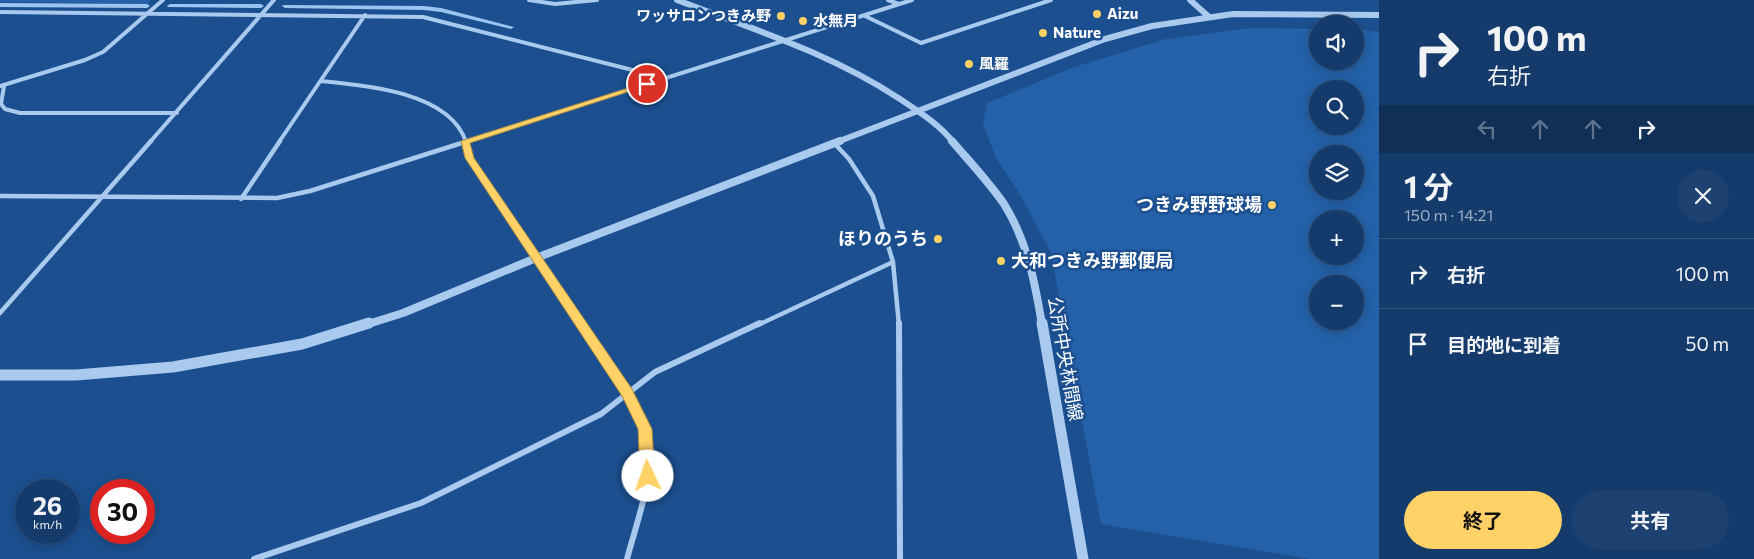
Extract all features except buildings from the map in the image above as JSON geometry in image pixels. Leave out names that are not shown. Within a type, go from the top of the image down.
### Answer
[{"type":"street","points":[[163,0],[103,52],[85,60],[2,86],[1,104],[5,109],[20,113],[177,113]]},
{"type":"street","points":[[0,313],[274,0]]},
{"type":"street","points":[[529,0],[562,4],[597,0]]},
{"type":"street","name":"公所中央林間線","points":[[677,0],[829,58],[866,77],[944,131],[1003,203],[1021,236],[1034,276],[1083,559]]},
{"type":"street","points":[[888,0],[899,4]]},
{"type":"street","points":[[0,196],[241,199],[277,198],[310,191],[912,0]]},
{"type":"street","points":[[864,16],[921,44],[1051,0]]},
{"type":"street","points":[[1190,0],[1208,16]]},
{"type":"street","points":[[0,12],[423,17],[666,79]]},
{"type":"street","points":[[0,375],[76,375],[173,367],[302,344],[402,313],[536,258],[916,110],[1105,39],[1164,23],[1208,16],[1253,13],[1379,15]]},
{"type":"street","points":[[241,199],[365,15]]},
{"type":"street","points":[[321,81],[392,92],[414,98],[446,115],[462,132],[470,158],[627,393],[645,429],[648,476],[627,559]]},
{"type":"street","points":[[834,143],[849,159],[873,196],[893,262],[900,338],[900,559]]},
{"type":"street","points":[[254,559],[421,502],[601,414],[655,372],[893,262]]},
{"type":"shaded area","points":[[0,0],[151,0],[147,4],[0,2]]},
{"type":"shaded area","points":[[1251,28],[1309,29],[1309,70],[1364,70],[1364,30],[1379,32],[1379,559],[1310,559],[1101,524],[1051,253],[1022,198],[995,156],[983,123],[987,103],[1074,67],[1166,39]]},
{"type":"waterway","points":[[0,5],[147,6]]},
{"type":"waterway","points":[[170,6],[261,6]]},
{"type":"waterway","points":[[285,6],[424,8],[441,10],[511,27]]},
{"type":"place","name":"Aizu","points":[[1097,14]]},
{"type":"place","name":"ワッサロンつきみ野","points":[[781,16]]},
{"type":"place","name":"水無月","points":[[803,21]]},
{"type":"place","name":"Nature","points":[[1043,33]]},
{"type":"place","name":"風羅","points":[[969,64]]},
{"type":"place","name":"つきみ野野球場","points":[[1272,205]]},
{"type":"place","name":"ほりのうち","points":[[938,239]]},
{"type":"place","name":"大和つきみ野郵便局","points":[[1001,261]]},
{"type":"route","points":[[647,84],[465,141],[470,158],[627,393],[645,429],[648,476]]}]
